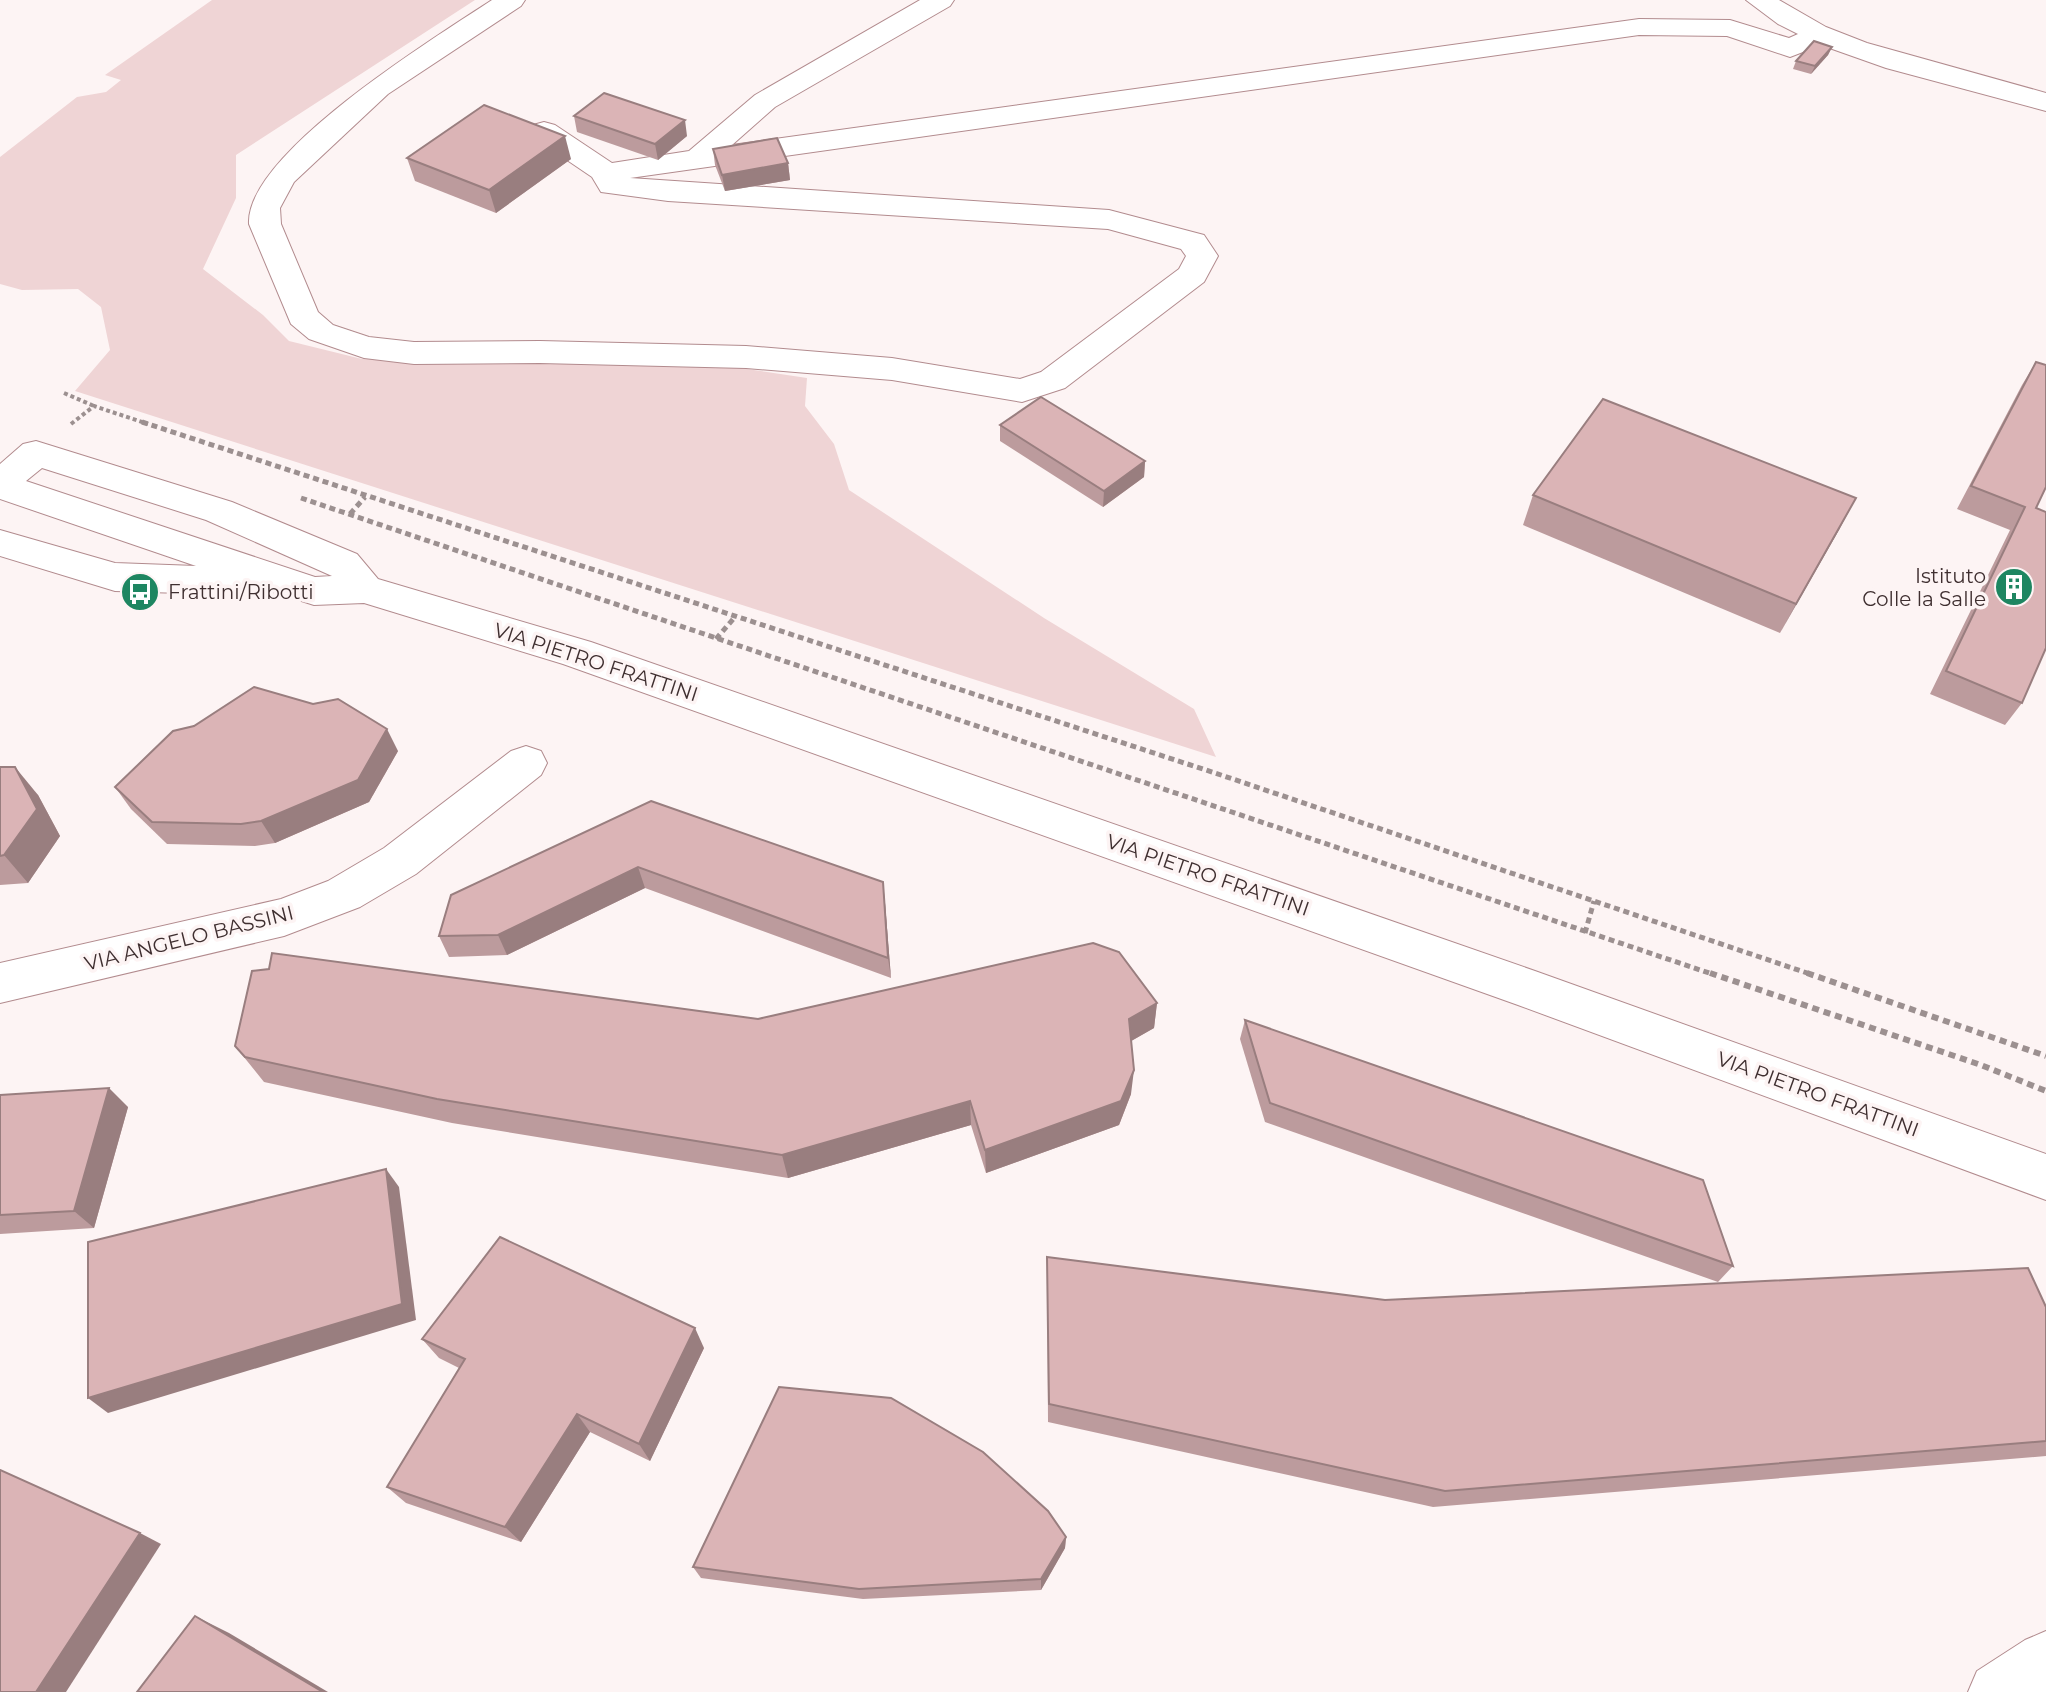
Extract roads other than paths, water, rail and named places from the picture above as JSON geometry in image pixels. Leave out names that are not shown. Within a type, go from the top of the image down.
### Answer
[{"type":"street","points":[[511,0],[378,88],[281,177],[270,192],[264,208],[269,238],[303,317],[321,332],[364,347],[414,353],[540,352],[746,357],[892,369],[1022,391],[1053,380],[1123,328],[1192,275],[1202,256],[1193,242],[1109,220],[668,192],[612,185],[605,172],[544,131]]},
{"type":"street","points":[[698,159],[765,101],[940,0]]},
{"type":"street","points":[[1760,0],[1800,25],[1822,34],[1905,63],[2046,102]]},
{"type":"street","points":[[605,172],[1639,27],[1730,28],[1790,48],[1822,34]]},
{"type":"street","name":"VIA PIETRO FRATTINI","points":[[364,589],[343,564],[247,522],[36,453],[0,485],[314,591],[364,589],[592,658],[1520,985],[2046,1177]]},
{"type":"street","name":"VIA PIETRO FRATTINI","points":[[0,543],[115,577],[288,581]]},
{"type":"street","name":"VIA ANGELO BASSINI","points":[[0,983],[284,917],[344,894],[400,861],[526,763]]},
{"type":"street","points":[[1998,1692],[2046,1661]]},
{"type":"place","name":"Istituto Colle la Salle","points":[[2014,587]]},
{"type":"place","name":"Frattini/Ribotti","points":[[140,592]]}]
